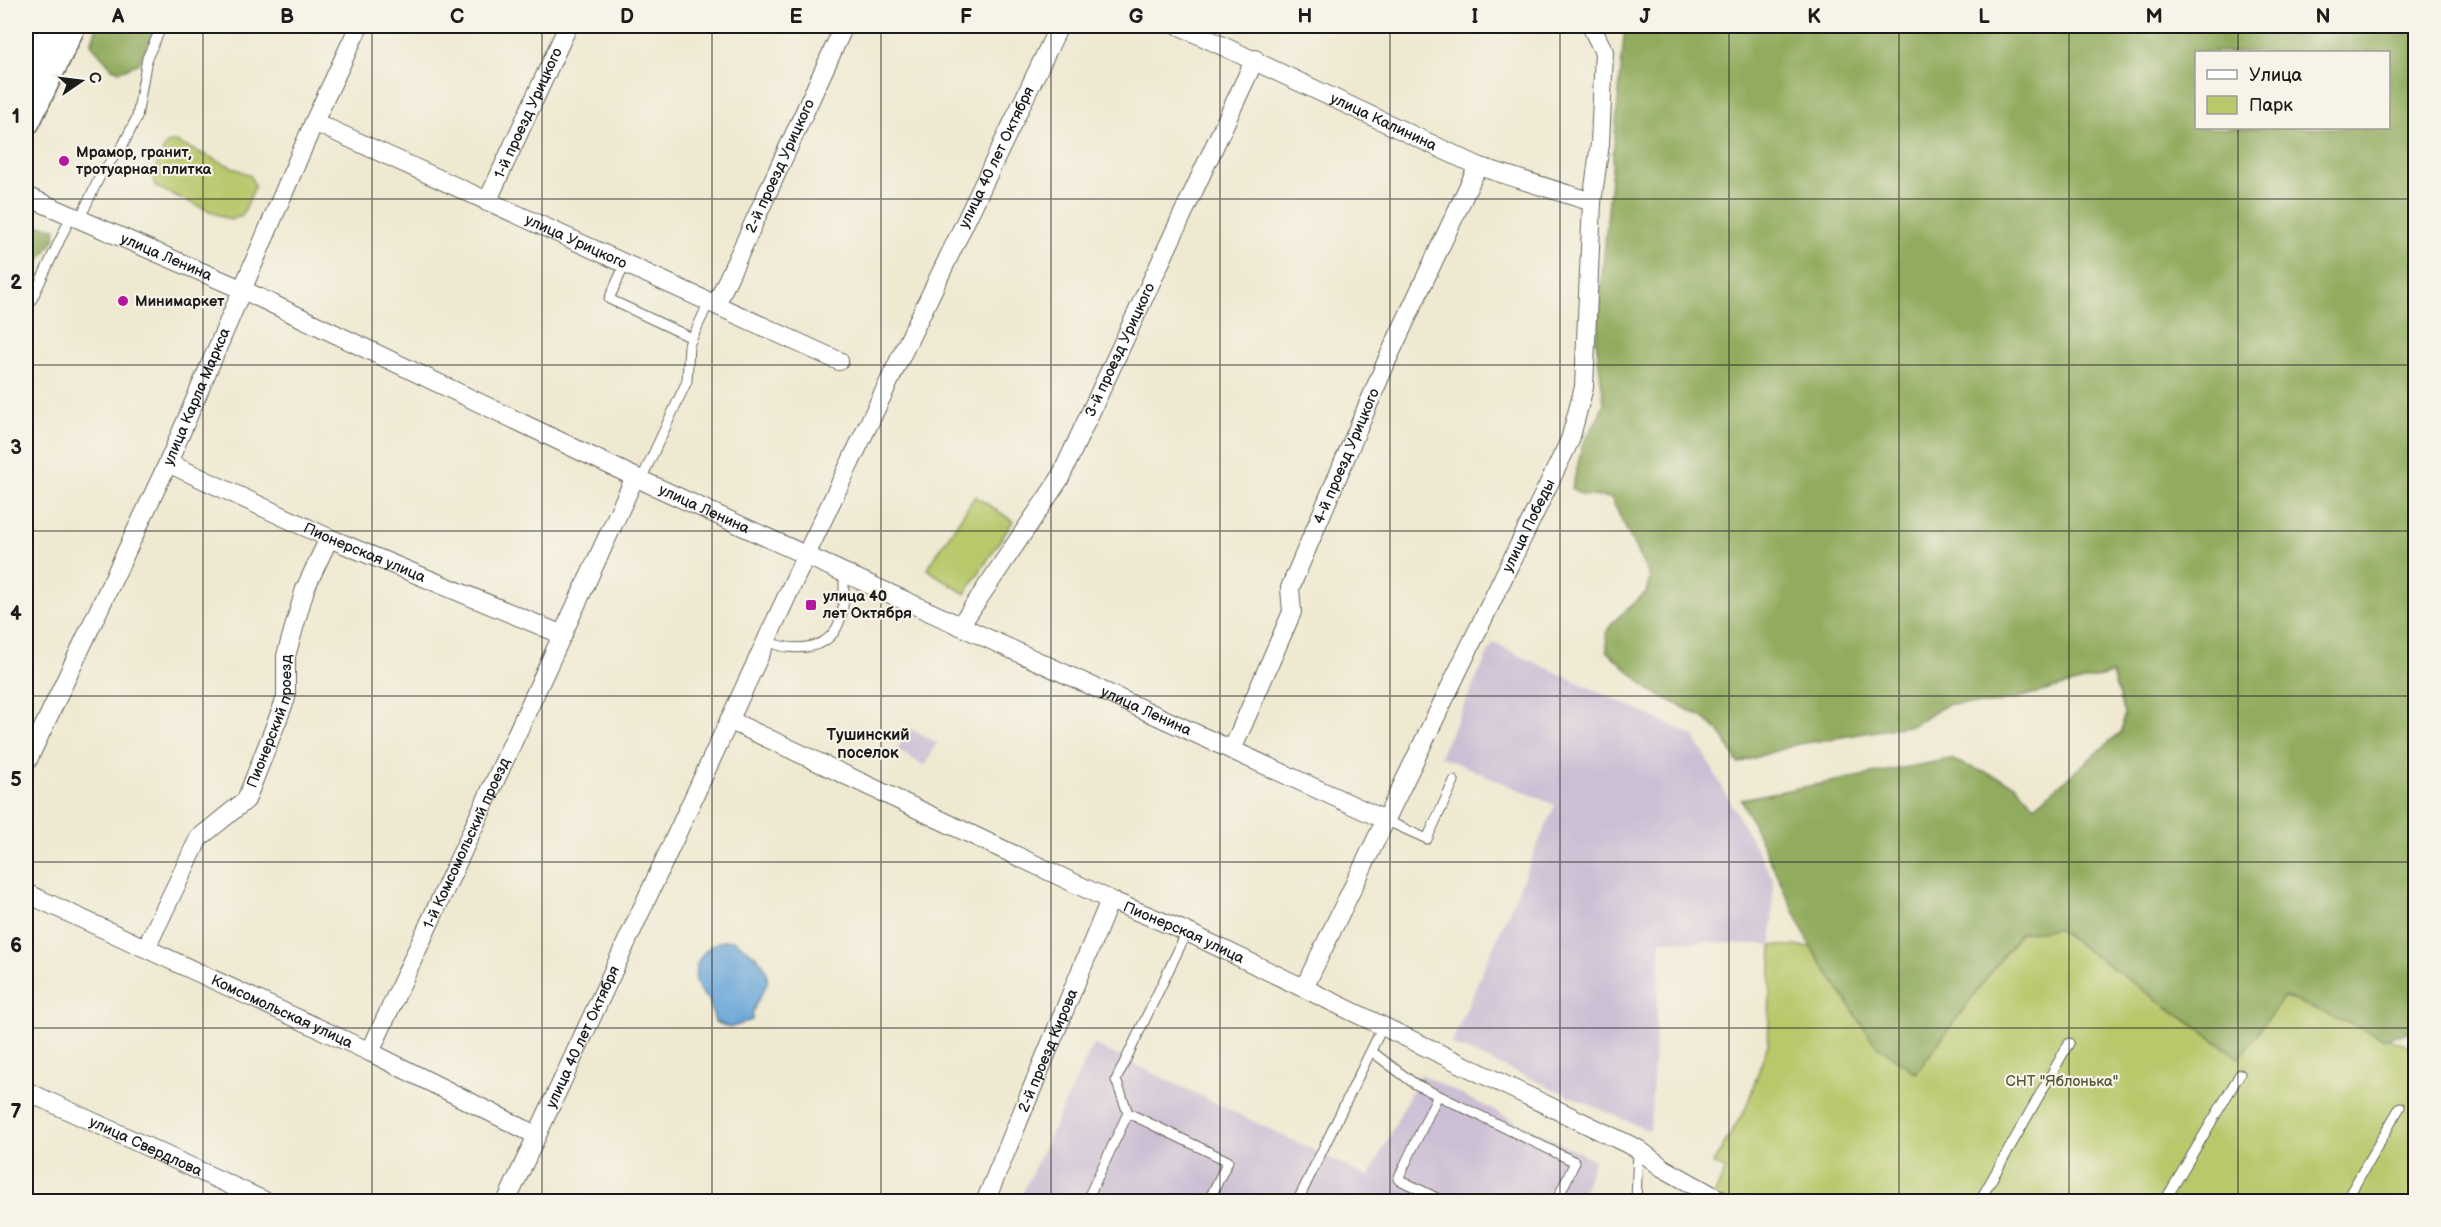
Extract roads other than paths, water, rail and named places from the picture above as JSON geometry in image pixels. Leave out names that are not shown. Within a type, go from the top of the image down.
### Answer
[{"type":"main road","points":[[26,74],[49,26]]},
{"type":"main road","points":[[26,121],[71,26]]},
{"type":"street","name":"улица Карла Маркса","points":[[26,764],[168,463],[241,289],[359,26]]},
{"type":"street","name":"1-й проезд Урицкого","points":[[487,202],[568,26]]},
{"type":"street","name":"2-й проезд Урицкого","points":[[712,304],[844,26]]},
{"type":"street","name":"улица 40 лет Октября","points":[[506,1202],[806,555],[1059,26]]},
{"type":"street","name":"улица Калинина","points":[[1180,26],[1478,165],[1592,202]]},
{"type":"street","name":"улица Победы","points":[[1304,988],[1570,440],[1584,387],[1592,202],[1600,144],[1604,52],[1591,26]]},
{"type":"street","name":"3-й проезд Урицкого","points":[[960,626],[1059,480],[1255,59]]},
{"type":"street","name":"улица Урицкого","points":[[314,122],[839,361]]},
{"type":"street","name":"4-й проезд Урицкого","points":[[1232,750],[1292,612],[1290,588],[1388,358],[1478,165]]},
{"type":"street","name":"улица Ленина","points":[[26,196],[241,289],[638,478],[1385,820]]},
{"type":"street","name":"Пионерская улица","points":[[168,463],[329,538],[563,636]]},
{"type":"street","points":[[563,636],[638,478]]},
{"type":"street","name":"Пионерский проезд","points":[[146,948],[199,838],[246,800],[286,698],[286,656],[305,589],[329,538]]},
{"type":"street","name":"1-й Комсомольский проезд","points":[[370,1052],[563,636]]},
{"type":"street","name":"Пионерская улица","points":[[729,720],[1110,900],[1187,932],[1638,1149],[1663,1168],[1724,1202]]},
{"type":"street","name":"Комсомольская улица","points":[[26,893],[370,1052],[536,1135]]},
{"type":"street","name":"2-й проезд Кирова","points":[[985,1202],[1110,900]]},
{"type":"street","name":"улица Свердлова","points":[[26,1091],[247,1198],[267,1202]]},
{"type":"lane","points":[[26,312],[76,216],[101,174],[123,145],[137,117],[147,58],[162,26]]},
{"type":"lane","points":[[625,264],[609,299],[692,338]]},
{"type":"lane","points":[[638,478],[687,381],[689,345],[712,304]]},
{"type":"lane","points":[[766,641],[784,649],[797,650],[815,646],[829,636],[838,626],[843,608],[844,572]]},
{"type":"lane","points":[[1385,820],[1427,839],[1454,781]]},
{"type":"lane","points":[[1187,932],[1116,1080],[1128,1113],[1228,1161],[1208,1202]]},
{"type":"lane","points":[[1301,1202],[1300,1196],[1383,1026]]},
{"type":"lane","points":[[1979,1202],[2069,1043]]},
{"type":"lane","points":[[1371,1051],[1415,1084],[1575,1162],[1556,1202]]},
{"type":"lane","points":[[2164,1202],[2240,1074]]},
{"type":"lane","points":[[1438,1095],[1398,1179],[1445,1202]]},
{"type":"lane","points":[[2344,1202],[2400,1107]]},
{"type":"lane","points":[[1086,1202],[1128,1113]]},
{"type":"lane","points":[[1635,1202],[1638,1149]]},
{"type":"water","points":[[733,940],[760,960],[767,974],[767,981],[754,1008],[752,1020],[730,1028],[715,1022],[709,1000],[697,986],[695,977],[699,961],[710,947],[722,941]]},
{"type":"place","name":"Мрамор, гранит, тротуарная плитка","points":[[64,161]]},
{"type":"place","name":"Минимаркет","points":[[123,301]]},
{"type":"place","name":"улица 40 лет Октября","points":[[811,605]]},
{"type":"district","name":"Тушинский поселок","points":[[868,743]]},
{"type":"park label","name":"СНТ \"Яблонька\"","points":[[2062,1081]]}]
